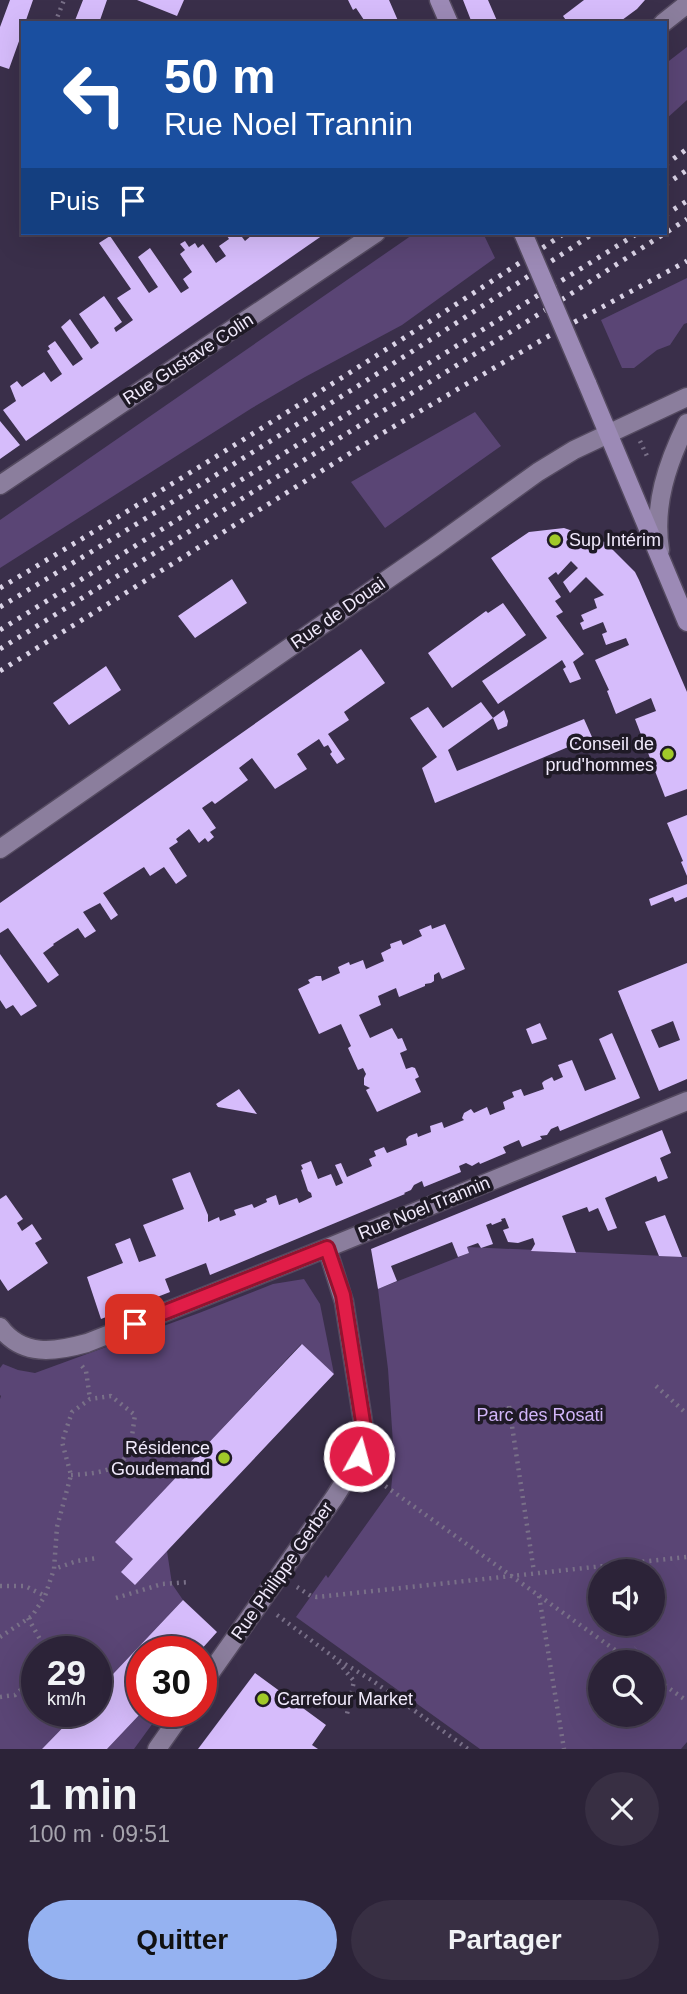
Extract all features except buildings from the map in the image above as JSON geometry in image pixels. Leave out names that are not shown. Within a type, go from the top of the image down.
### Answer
[{"type":"main road","points":[[439,0],[448,21]]},
{"type":"main road","points":[[524,235],[687,622]]},
{"type":"street","points":[[666,21],[687,4]]},
{"type":"street","name":"Rue Gustave Colin","points":[[0,485],[373,235]]},
{"type":"street","name":"Rue de Douai","points":[[0,849],[538,472],[574,450],[687,397]]},
{"type":"street","points":[[663,564],[657,532],[660,496],[669,463],[687,423]]},
{"type":"street","name":"Rue Noel Trannin","points":[[1,1333],[21,1346],[43,1351],[87,1343],[687,1101]]},
{"type":"street","name":"Rue Philippe Gerber","points":[[217,1663],[355,1465],[362,1443],[363,1422],[343,1295],[327,1248]]},
{"type":"street","points":[[157,1749],[172,1727]]},
{"type":"path","points":[[56,21],[64,0]]},
{"type":"path","points":[[68,1348],[86,1371],[90,1399]]},
{"type":"path","points":[[656,1386],[687,1413]]},
{"type":"path","points":[[0,1637],[32,1616],[45,1596],[54,1569],[57,1527],[71,1475],[62,1442],[72,1412],[90,1399],[111,1396],[135,1415],[126,1455],[115,1466],[92,1474],[71,1475]]},
{"type":"path","points":[[509,1406],[534,1572]]},
{"type":"path","points":[[355,1465],[614,1650]]},
{"type":"path","points":[[278,1577],[317,1597],[687,1557]]},
{"type":"path","points":[[54,1569],[96,1558]]},
{"type":"path","points":[[116,1598],[162,1584],[190,1582]]},
{"type":"path","points":[[0,1586],[25,1586],[45,1596]]},
{"type":"path","points":[[539,1596],[564,1749]]},
{"type":"path","points":[[261,1600],[285,1622],[335,1658],[373,1681],[468,1749]]},
{"type":"path","points":[[28,1618],[38,1636]]},
{"type":"path","points":[[335,1658],[354,1681],[347,1714]]},
{"type":"path","points":[[665,1685],[687,1701]]},
{"type":"path","points":[[0,1697],[15,1695],[21,1690]]},
{"type":"green space","points":[[687,47],[687,100],[667,118],[667,62]]},
{"type":"green space","points":[[412,235],[484,235],[495,258],[402,325],[252,408],[0,568],[0,520]]},
{"type":"green space","points":[[687,278],[687,323],[670,345],[657,350],[634,368],[622,368],[601,320]]},
{"type":"green space","points":[[475,412],[501,446],[385,528],[351,482]]},
{"type":"green space","name":"Parc des Rosati","points":[[467,1247],[687,1257],[687,1742],[681,1749],[480,1749],[296,1617],[326,1575],[328,1578],[391,1490],[394,1458],[388,1369],[378,1289],[469,1253]]},
{"type":"green space","points":[[304,1279],[320,1304],[334,1374],[301,1344],[116,1542],[167,1551],[172,1584],[183,1600],[149,1636],[126,1636],[126,1660],[112,1675],[112,1636],[21,1636],[21,1727],[63,1727],[42,1749],[0,1749],[0,1368],[3,1364],[35,1373],[273,1284]]},
{"type":"green space","points":[[128,1727],[150,1727],[134,1749],[107,1749]]},
{"type":"railway","points":[[667,164],[687,149]]},
{"type":"railway","points":[[667,184],[687,170]]},
{"type":"railway","points":[[667,214],[687,201]]},
{"type":"railway","points":[[667,232],[687,219]]},
{"type":"railway","points":[[0,588],[284,414],[562,235]]},
{"type":"railway","points":[[0,607],[299,423],[591,235]]},
{"type":"railway","points":[[0,630],[635,235]]},
{"type":"railway","points":[[0,649],[662,235]]},
{"type":"railway","points":[[0,671],[381,434],[547,337],[687,261]]},
{"type":"place","name":"Sup Intérim","points":[[555,540]]},
{"type":"place","name":"Conseil de prud'hommes","points":[[668,754]]},
{"type":"place","name":"Résidence Goudemand","points":[[224,1458]]},
{"type":"place","name":"Carrefour Market","points":[[263,1699]]},
{"type":"route","points":[[135,1324],[327,1248],[343,1295],[363,1422],[359,1456]]}]
